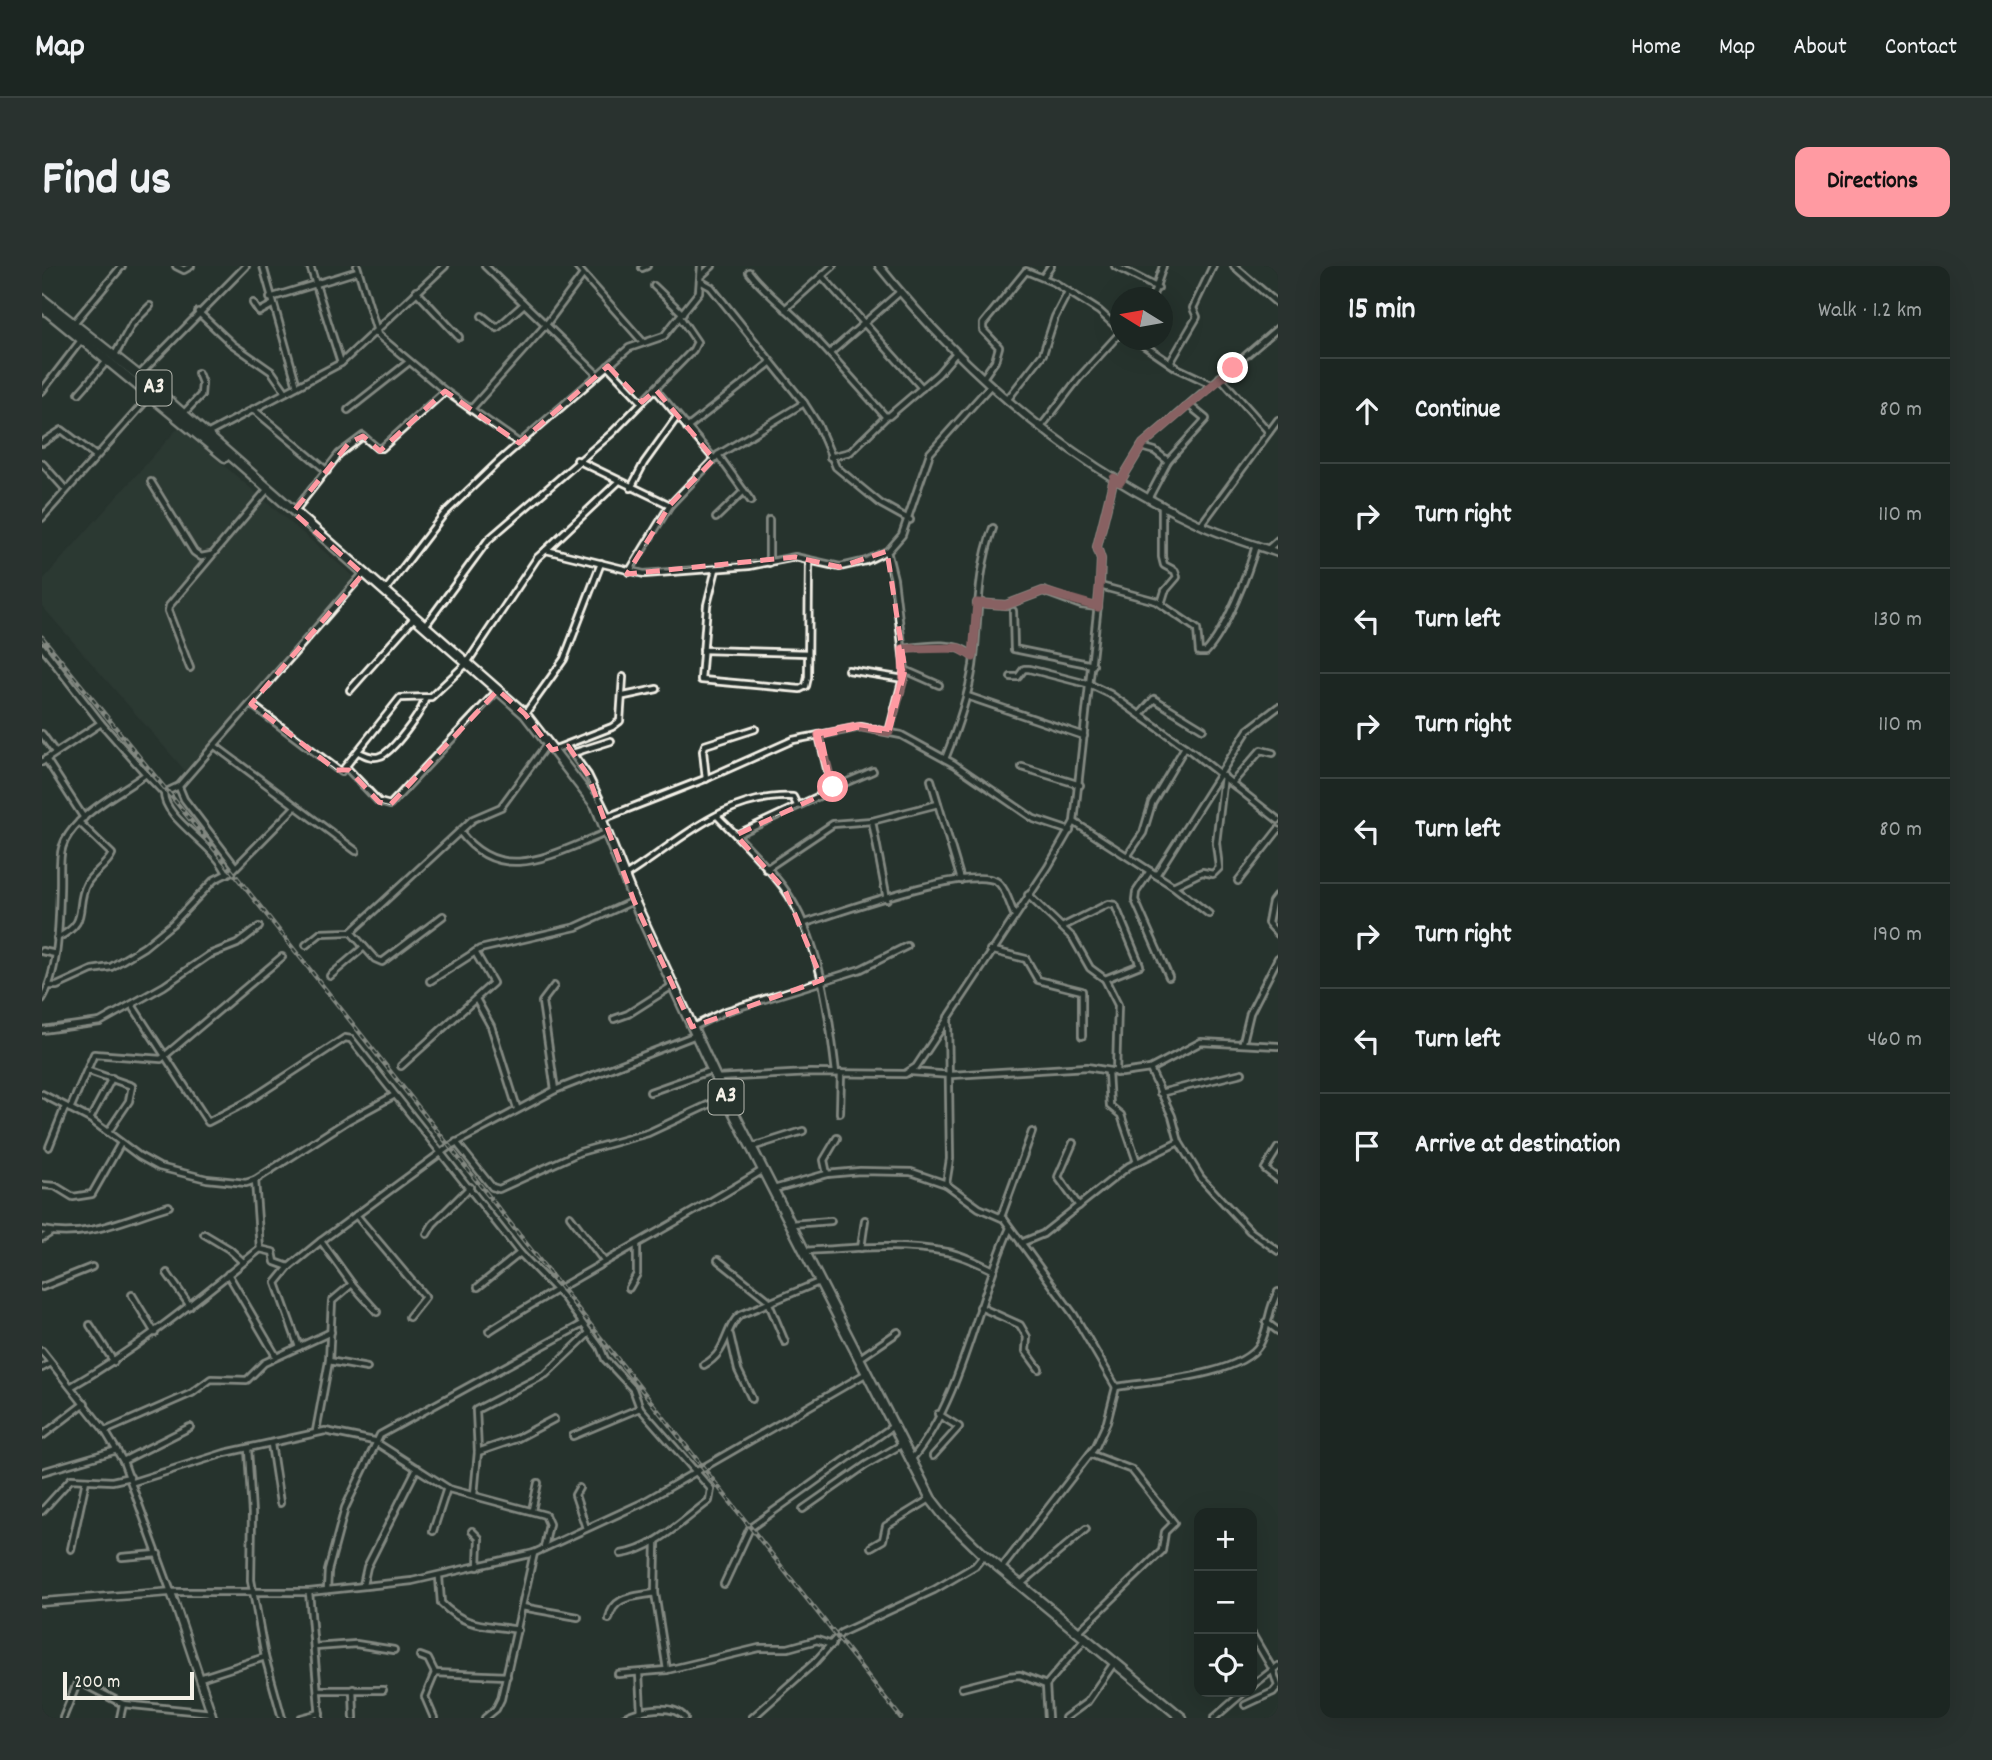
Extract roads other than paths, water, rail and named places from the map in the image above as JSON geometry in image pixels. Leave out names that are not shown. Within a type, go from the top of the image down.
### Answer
[{"type":"highway","name":"A3","points":[[42,299],[526,714],[604,818],[607,833],[634,901],[714,1074],[860,1358],[901,1445],[931,1499],[945,1517],[984,1555],[1182,1718]]},
{"type":"highway","name":"A3","points":[[42,307],[82,338],[139,375],[264,487]]},
{"type":"street","points":[[73,323],[122,266]]},
{"type":"street","points":[[176,266],[184,270],[191,266]]},
{"type":"street","points":[[139,375],[246,266]]},
{"type":"street","points":[[263,266],[297,386]]},
{"type":"street","points":[[310,266],[341,363]]},
{"type":"street","points":[[207,434],[341,363],[445,266]]},
{"type":"street","points":[[485,266],[598,375]]},
{"type":"street","points":[[576,266],[582,276],[643,342]]},
{"type":"street","points":[[385,592],[444,514],[519,443],[629,348],[664,336],[682,316],[702,282],[701,266]]},
{"type":"street","points":[[702,275],[712,266]]},
{"type":"street","points":[[785,309],[833,266]]},
{"type":"street","points":[[879,266],[982,379],[1041,427],[1117,480],[1162,505],[1201,525],[1278,553]]},
{"type":"street","points":[[1044,276],[1051,266]]},
{"type":"street","points":[[1115,266],[1156,287]]},
{"type":"street","points":[[1158,287],[1163,266]]},
{"type":"street","points":[[1170,363],[1196,320],[1193,308],[1213,266]]},
{"type":"street","points":[[1234,266],[1278,304]]},
{"type":"street","points":[[270,298],[358,268],[376,330],[444,391],[519,443]]},
{"type":"street","points":[[749,272],[770,297],[830,353],[887,416]]},
{"type":"street","points":[[982,379],[995,361],[999,347],[983,330],[983,324],[1022,274],[1031,272],[1044,276],[1099,311],[1110,322]]},
{"type":"street","points":[[472,408],[545,326],[582,276]]},
{"type":"street","points":[[822,276],[922,388]]},
{"type":"street","points":[[702,282],[711,287],[804,403],[818,425],[830,457],[849,480],[910,520]]},
{"type":"street","points":[[425,626],[488,540],[656,390],[697,344],[682,316],[654,286]]},
{"type":"street","points":[[416,291],[458,337]]},
{"type":"street","points":[[830,353],[900,292]]},
{"type":"street","points":[[1006,401],[1044,354],[1055,317],[1068,292]]},
{"type":"street","points":[[253,303],[259,312],[272,305]]},
{"type":"street","points":[[482,317],[497,328],[524,304]]},
{"type":"street","points":[[79,393],[111,358],[132,324],[150,306]]},
{"type":"street","points":[[198,312],[232,344],[267,367],[286,392]]},
{"type":"street","points":[[912,1072],[1074,822],[1100,586],[1101,559],[1097,547],[1117,480],[1141,447],[1190,406],[1210,384],[1278,328]]},
{"type":"street","points":[[42,391],[82,338]]},
{"type":"street","points":[[1041,427],[1078,379],[1110,344]]},
{"type":"street","points":[[1151,350],[1210,384]]},
{"type":"street","points":[[830,457],[850,452],[887,416],[922,388],[956,353]]},
{"type":"street","points":[[348,410],[409,362]]},
{"type":"street","points":[[687,428],[770,363]]},
{"type":"street","points":[[608,366],[642,402]]},
{"type":"street","points":[[184,414],[201,395],[202,383],[198,373]]},
{"type":"street","points":[[1220,377],[1269,432]]},
{"type":"street","points":[[546,550],[629,572],[657,573],[769,563],[795,557],[840,567],[887,551],[902,535],[910,520],[930,453],[990,386]]},
{"type":"street","points":[[656,390],[677,417],[716,456],[751,501]]},
{"type":"street","points":[[293,512],[339,453],[359,437],[382,448],[444,391]]},
{"type":"street","points":[[42,518],[151,394]]},
{"type":"street","points":[[629,572],[670,505],[716,456],[804,403]]},
{"type":"street","points":[[1149,497],[1168,461],[1206,419],[1190,406]]},
{"type":"street","points":[[253,409],[327,471]]},
{"type":"street","points":[[631,488],[644,463],[677,417]]},
{"type":"street","points":[[1201,525],[1278,421]]},
{"type":"street","points":[[42,443],[62,430],[96,456]]},
{"type":"street","points":[[1141,447],[1155,451],[1168,461]]},
{"type":"street","points":[[577,460],[670,505]]},
{"type":"street","points":[[42,463],[66,490]]},
{"type":"street","points":[[151,482],[194,552],[201,557],[212,555]]},
{"type":"street","points":[[359,752],[373,757],[383,755],[406,731],[425,699],[442,689],[467,663],[537,558],[618,482]]},
{"type":"street","points":[[190,668],[168,611],[264,487]]},
{"type":"street","points":[[716,518],[744,491]]},
{"type":"street","points":[[1161,604],[1165,591],[1177,577],[1175,571],[1164,565],[1162,557],[1162,505]]},
{"type":"street","points":[[769,520],[769,563]]},
{"type":"street","points":[[945,759],[967,696],[983,559],[993,528]]},
{"type":"street","points":[[1268,549],[1278,540]]},
{"type":"street","points":[[1100,586],[1161,604],[1197,629],[1199,652],[1206,652],[1245,580],[1256,545]]},
{"type":"street","points":[[887,551],[905,670],[889,732]]},
{"type":"street","points":[[716,569],[707,605],[702,681],[785,690],[806,686],[809,560]]},
{"type":"street","points":[[526,714],[564,659],[601,564]]},
{"type":"street","points":[[164,793],[179,786],[363,574]]},
{"type":"street","points":[[977,603],[1006,605],[1043,591],[1098,607]]},
{"type":"street","points":[[1013,611],[1014,649],[1093,665]]},
{"type":"street","points":[[349,690],[414,618]]},
{"type":"street","points":[[903,649],[959,648],[973,657]]},
{"type":"street","points":[[43,649],[101,723],[164,793],[165,802],[181,821],[205,842],[227,874]]},
{"type":"street","points":[[703,650],[808,653]]},
{"type":"street","points":[[1011,677],[1018,677],[1026,668],[1091,685],[1185,747],[1278,819]]},
{"type":"street","points":[[848,670],[904,679]]},
{"type":"street","points":[[905,670],[939,685]]},
{"type":"street","points":[[306,945],[321,933],[351,932],[473,819],[502,807],[550,747],[568,746],[620,721],[624,696],[623,677]]},
{"type":"street","points":[[624,696],[657,689]]},
{"type":"street","points":[[346,766],[379,802],[390,805],[498,690]]},
{"type":"street","points":[[967,696],[1084,736]]},
{"type":"street","points":[[251,704],[336,771],[341,772],[400,698],[425,699]]},
{"type":"street","points":[[1140,715],[1154,699],[1203,729]]},
{"type":"street","points":[[1156,875],[1222,775],[1248,730],[1278,707]]},
{"type":"street","points":[[57,938],[71,930],[79,921],[87,884],[113,853],[82,820],[44,761],[101,723]]},
{"type":"street","points":[[568,746],[588,775],[604,818],[706,779],[782,744],[858,727],[889,732],[945,759],[1034,819],[1070,831]]},
{"type":"street","points":[[706,779],[703,751],[705,745],[755,730]]},
{"type":"street","points":[[42,734],[55,752]]},
{"type":"street","points":[[819,735],[833,788]]},
{"type":"street","points":[[573,753],[611,741]]},
{"type":"street","points":[[215,746],[294,808],[356,851]]},
{"type":"street","points":[[1128,855],[1143,833],[1152,803],[1185,747]]},
{"type":"street","points":[[1233,783],[1261,751],[1273,753]]},
{"type":"street","points":[[1022,767],[1080,785]]},
{"type":"street","points":[[736,835],[873,771]]},
{"type":"street","points":[[42,999],[49,986],[56,954],[59,855],[82,820],[146,774]]},
{"type":"street","points":[[1172,886],[1202,872],[1210,874],[1218,871],[1216,843],[1222,775]]},
{"type":"street","points":[[931,780],[961,880]]},
{"type":"street","points":[[179,786],[184,799],[235,866]]},
{"type":"street","points":[[624,876],[681,834],[751,802],[793,797],[797,805]]},
{"type":"street","points":[[766,869],[833,824],[872,821],[938,804]]},
{"type":"street","points":[[49,986],[57,986],[92,970],[121,963],[172,925],[214,880],[227,874],[294,808]]},
{"type":"street","points":[[717,816],[785,890],[802,924],[822,979],[839,1073],[840,1113]]},
{"type":"street","points":[[872,821],[887,899]]},
{"type":"street","points":[[1074,822],[1128,855],[1209,914]]},
{"type":"street","points":[[1238,881],[1278,830]]},
{"type":"street","points":[[460,831],[477,852],[516,864],[555,854],[607,833]]},
{"type":"street","points":[[1150,871],[1136,892],[1135,900],[1169,977]]},
{"type":"street","points":[[802,924],[933,884],[961,880],[994,880],[999,883],[1014,915]]},
{"type":"street","points":[[1278,894],[1272,902],[1268,923],[1278,934]]},
{"type":"street","points":[[1028,895],[1062,927],[1090,968],[1105,979],[1119,1012],[1116,1073]]},
{"type":"street","points":[[430,981],[475,952],[576,927],[634,901]]},
{"type":"street","points":[[1062,927],[1108,904],[1115,905],[1140,965],[1105,979]]},
{"type":"street","points":[[351,932],[377,961],[384,961],[443,916]]},
{"type":"street","points":[[42,1030],[100,1022],[132,1005],[209,955],[237,944],[259,927]]},
{"type":"street","points":[[299,1347],[277,1288],[278,1278],[321,1241],[442,1151],[517,1108],[694,1031],[723,1012],[861,969],[907,946]]},
{"type":"street","points":[[331,976],[364,947]]},
{"type":"street","points":[[990,950],[1026,958],[1038,980],[1046,984],[1082,991],[1082,1036]]},
{"type":"street","points":[[42,951],[56,954]]},
{"type":"street","points":[[401,1066],[494,982],[475,952]]},
{"type":"street","points":[[50,1147],[96,1054],[159,1059],[166,1056],[282,957]]},
{"type":"street","points":[[1243,1042],[1250,1013],[1277,960]]},
{"type":"street","points":[[614,1019],[673,985]]},
{"type":"street","points":[[554,986],[542,1004],[555,1090]]},
{"type":"street","points":[[476,999],[491,1026],[517,1108]]},
{"type":"street","points":[[132,1005],[208,1122],[245,1103],[346,1037],[386,1081],[393,1096],[442,1151],[520,1254],[554,1289],[587,1334],[600,1347],[605,1359],[633,1389],[640,1408],[711,1489],[709,1501],[656,1540],[635,1552],[621,1554]]},
{"type":"street","points":[[946,1184],[950,1158],[948,1017]]},
{"type":"street","points":[[650,1092],[714,1074],[912,1072],[947,1075],[1087,1067],[1116,1073],[1150,1069],[1201,1042],[1243,1042],[1278,1046]]},
{"type":"street","points":[[1150,1069],[1172,1116],[1179,1142],[1211,1189],[1250,1231],[1278,1251]]},
{"type":"street","points":[[89,1071],[130,1084],[133,1089],[129,1101],[108,1132]]},
{"type":"street","points":[[1108,1072],[1110,1107],[1121,1115],[1137,1162]]},
{"type":"street","points":[[1160,1093],[1242,1073]]},
{"type":"street","points":[[90,1119],[112,1078]]},
{"type":"street","points":[[42,1094],[90,1119],[159,1167],[207,1179],[246,1183],[255,1180],[346,1121],[393,1096]]},
{"type":"street","points":[[456,1142],[492,1187],[499,1189],[580,1152],[648,1133],[726,1097]]},
{"type":"street","points":[[752,1147],[803,1131]]},
{"type":"street","points":[[1001,1217],[1032,1132]]},
{"type":"street","points":[[827,1174],[824,1160],[836,1138]]},
{"type":"street","points":[[1021,1243],[1043,1234],[1137,1162],[1179,1142]]},
{"type":"street","points":[[42,1185],[55,1186],[74,1197],[92,1194],[121,1143]]},
{"type":"street","points":[[1073,1143],[1058,1177],[1079,1206]]},
{"type":"street","points":[[1278,1148],[1265,1169],[1278,1179]]},
{"type":"street","points":[[489,1331],[554,1289],[637,1244],[764,1169]]},
{"type":"street","points":[[774,1189],[827,1174],[911,1172],[946,1184],[979,1208],[1001,1217],[1074,1315],[1116,1387],[1103,1433],[1090,1454],[1001,1569]]},
{"type":"street","points":[[255,1180],[260,1249]]},
{"type":"street","points":[[427,1234],[433,1224],[470,1187]]},
{"type":"street","points":[[42,1230],[76,1233],[104,1229],[169,1206]]},
{"type":"street","points":[[356,1215],[425,1297],[409,1317]]},
{"type":"street","points":[[570,1216],[604,1261]]},
{"type":"street","points":[[861,1248],[864,1220]]},
{"type":"street","points":[[790,1224],[831,1221]]},
{"type":"street","points":[[910,1461],[938,1414],[1010,1228]]},
{"type":"street","points":[[42,1238],[51,1232]]},
{"type":"street","points":[[205,1234],[243,1262]]},
{"type":"street","points":[[321,1241],[352,1284],[377,1312]]},
{"type":"street","points":[[629,1288],[637,1274],[637,1244]]},
{"type":"street","points":[[804,1252],[861,1248],[948,1252],[993,1270]]},
{"type":"street","points":[[72,1386],[114,1362],[190,1306],[260,1249]]},
{"type":"street","points":[[260,1249],[273,1252],[275,1262],[289,1267]]},
{"type":"street","points":[[478,1287],[520,1254]]},
{"type":"street","points":[[718,1260],[770,1303],[785,1342]]},
{"type":"street","points":[[42,1287],[92,1267]]},
{"type":"street","points":[[167,1273],[190,1306]]},
{"type":"street","points":[[228,1274],[276,1356]]},
{"type":"street","points":[[704,1365],[714,1358],[740,1315],[820,1282]]},
{"type":"street","points":[[316,1431],[329,1361],[334,1298],[352,1284]]},
{"type":"street","points":[[1116,1387],[1184,1377],[1227,1366],[1260,1343],[1278,1292]]},
{"type":"street","points":[[132,1295],[155,1332]]},
{"type":"street","points":[[981,1307],[1020,1325],[1027,1337],[1026,1351],[1040,1369]]},
{"type":"street","points":[[1266,1322],[1278,1331]]},
{"type":"street","points":[[90,1325],[114,1362]]},
{"type":"street","points":[[327,1590],[328,1571],[345,1508],[374,1441],[383,1432],[581,1325]]},
{"type":"street","points":[[105,1431],[192,1393],[211,1378],[247,1380],[257,1367],[276,1356],[331,1332]]},
{"type":"street","points":[[860,1358],[898,1332]]},
{"type":"street","points":[[474,1495],[478,1452],[476,1410],[546,1374],[587,1334]]},
{"type":"street","points":[[730,1334],[738,1370],[752,1399]]},
{"type":"street","points":[[42,1351],[72,1386],[123,1461],[158,1554],[212,1716],[123,1704],[78,1681],[64,1718]]},
{"type":"street","points":[[329,1361],[367,1368]]},
{"type":"street","points":[[42,1368],[51,1363]]},
{"type":"street","points":[[42,1602],[171,1592],[309,1592],[439,1577],[534,1553],[642,1503],[867,1373]]},
{"type":"street","points":[[42,1436],[85,1404]]},
{"type":"street","points":[[573,1436],[640,1408]]},
{"type":"street","points":[[933,1456],[959,1427],[938,1414]]},
{"type":"street","points":[[478,1452],[516,1439],[554,1419]]},
{"type":"street","points":[[724,1584],[750,1528],[893,1426]]},
{"type":"street","points":[[123,1461],[190,1427]]},
{"type":"street","points":[[42,1511],[68,1481],[131,1479],[316,1431],[352,1435],[374,1441],[447,1488],[545,1515],[549,1524],[544,1549]]},
{"type":"street","points":[[271,1444],[280,1503]]},
{"type":"street","points":[[803,1509],[866,1465],[901,1445]]},
{"type":"street","points":[[248,1449],[252,1514],[251,1580],[265,1657],[282,1718]]},
{"type":"street","points":[[42,1472],[117,1450]]},
{"type":"street","points":[[1048,1718],[1046,1685],[1082,1635],[1162,1551],[1165,1532],[1174,1522],[1132,1470],[1090,1454]]},
{"type":"street","points":[[363,1586],[367,1567],[417,1468]]},
{"type":"street","points":[[71,1549],[86,1480]]},
{"type":"street","points":[[532,1510],[538,1483]]},
{"type":"street","points":[[433,1531],[447,1488]]},
{"type":"street","points":[[579,1488],[575,1495],[586,1528]]},
{"type":"street","points":[[871,1547],[883,1540],[886,1526],[931,1499]]},
{"type":"street","points":[[1020,1584],[1086,1529]]},
{"type":"street","points":[[472,1531],[479,1538],[478,1567]]},
{"type":"street","points":[[656,1540],[655,1593],[667,1671]]},
{"type":"street","points":[[485,1718],[496,1709],[507,1676],[534,1553]]},
{"type":"street","points":[[122,1557],[158,1554]]},
{"type":"street","points":[[752,1718],[832,1645],[841,1633],[934,1590],[975,1566],[984,1555]]},
{"type":"street","points":[[439,1577],[441,1603],[455,1617],[472,1624],[518,1630]]},
{"type":"street","points":[[301,1718],[320,1716],[309,1592]]},
{"type":"street","points":[[609,1619],[612,1607],[618,1600],[655,1593]]},
{"type":"street","points":[[523,1606],[579,1617]]},
{"type":"street","points":[[618,1674],[667,1671],[758,1648],[788,1648],[817,1640],[832,1645]]},
{"type":"street","points":[[1245,1705],[1273,1692],[1278,1686],[1275,1668],[1257,1641]]},
{"type":"street","points":[[315,1647],[356,1644],[394,1650]]},
{"type":"street","points":[[420,1656],[428,1659],[435,1672],[425,1700],[434,1718]]},
{"type":"street","points":[[200,1678],[265,1657]]},
{"type":"street","points":[[1065,1718],[1087,1702],[1115,1662]]},
{"type":"street","points":[[1257,1682],[1275,1668]]},
{"type":"street","points":[[435,1672],[507,1676]]},
{"type":"street","points":[[639,1674],[641,1712]]},
{"type":"street","points":[[962,1689],[1020,1675],[1046,1685]]},
{"type":"street","points":[[354,1689],[354,1718]]},
{"type":"street","points":[[319,1690],[383,1690]]},
{"type":"street","points":[[1214,1718],[1238,1697]]},
{"type":"street","points":[[120,1718],[123,1704]]},
{"type":"street","points":[[623,1718],[641,1712],[675,1709],[685,1718]]},
{"type":"railway","points":[[42,637],[232,871],[901,1718]]}]
